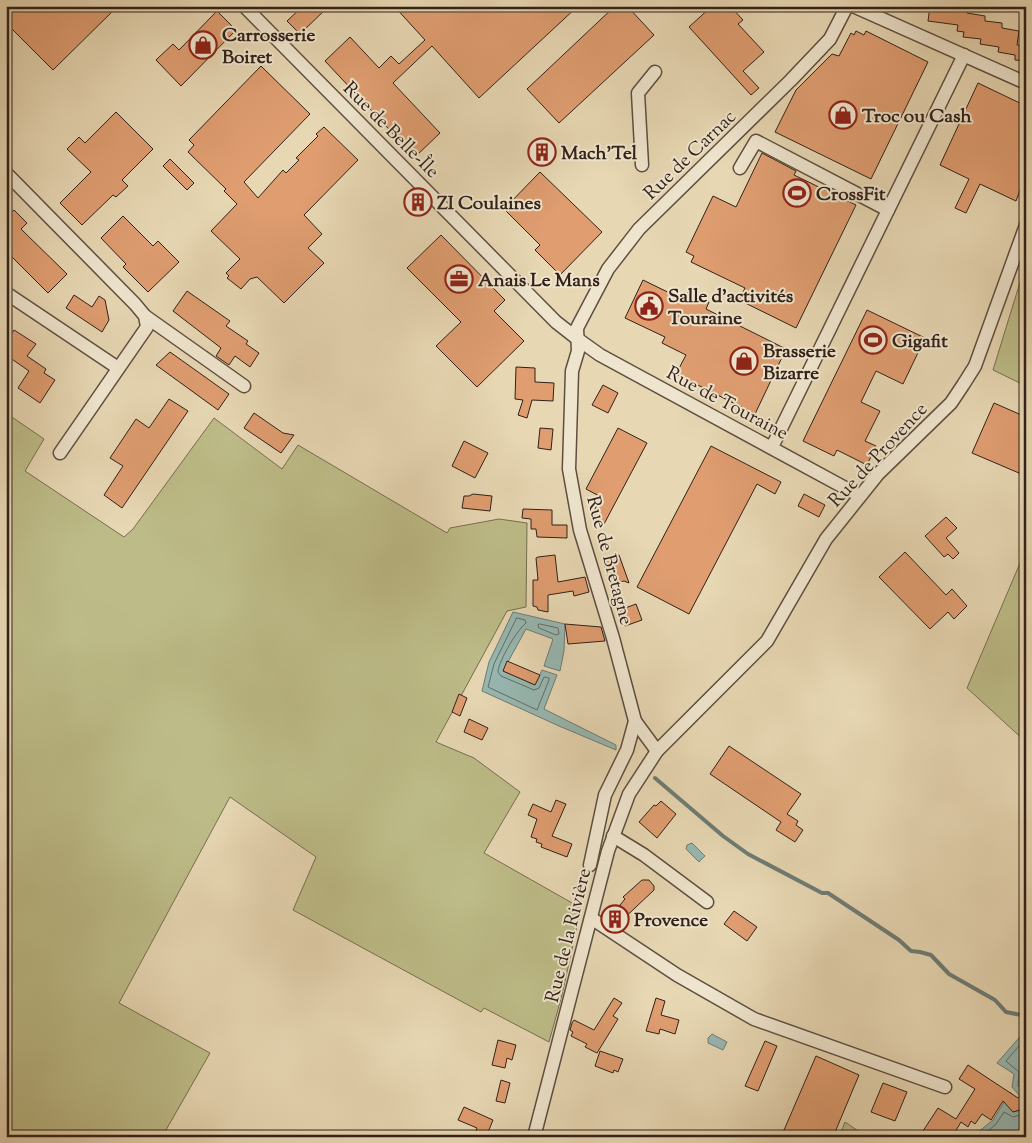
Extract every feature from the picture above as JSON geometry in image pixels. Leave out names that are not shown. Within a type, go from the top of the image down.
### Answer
[{"type":"street","name":"Rue de Belle-Île","points":[[244,6],[556,322],[579,340]]},
{"type":"street","name":"Rue de Carnac","points":[[579,340],[577,328],[608,269],[639,229],[791,80],[830,39],[847,6]]},
{"type":"street","points":[[854,6],[1026,83]]},
{"type":"street","points":[[772,447],[964,55]]},
{"type":"street","points":[[642,165],[638,93],[656,72]]},
{"type":"street","points":[[740,168],[756,141],[888,210]]},
{"type":"street","points":[[6,173],[136,304],[145,316],[244,386]]},
{"type":"street","name":"Rue de Provence","points":[[657,751],[766,642],[826,539],[878,474],[950,403],[964,385],[975,366],[1026,224]]},
{"type":"street","points":[[8,298],[118,368]]},
{"type":"street","points":[[60,454],[147,327],[145,316]]},
{"type":"street","name":"Rue de Touraine","points":[[579,340],[600,355],[860,496]]},
{"type":"street","name":"Rue de Bretagne","points":[[579,340],[572,371],[569,469],[580,530],[613,638],[635,721],[657,751]]},
{"type":"street","points":[[590,865],[605,795],[627,750],[635,721]]},
{"type":"street","name":"Rue de la Rivière","points":[[534,1137],[608,851],[628,794],[657,751]]},
{"type":"street","points":[[613,836],[644,855],[707,902]]},
{"type":"street","points":[[591,918],[677,975],[754,1020],[945,1087]]},
{"type":"shaded area","points":[[1026,263],[1026,386],[993,370]]},
{"type":"shaded area","points":[[6,413],[44,439],[25,471],[124,537],[133,529],[214,418],[282,469],[298,445],[447,533],[450,528],[499,519],[527,523],[526,607],[507,611],[436,742],[474,758],[520,792],[484,853],[581,908],[562,995],[549,1042],[484,1008],[481,1012],[293,910],[316,857],[230,797],[119,1003],[210,1053],[162,1137],[6,1137],[6,622],[9,617],[6,606]]},
{"type":"shaded area","points":[[1026,549],[1026,742],[967,688]]},
{"type":"shaded area","points":[[845,1122],[867,1137],[839,1137]]},
{"type":"water","points":[[513,612],[565,624],[564,651],[560,671],[544,666],[553,639],[526,629],[503,671],[535,685],[542,670],[557,675],[544,709],[616,745],[616,750],[482,691],[489,662]]},
{"type":"water","points":[[692,843],[705,856],[699,862],[686,849],[687,845]]},
{"type":"water","points":[[1026,1030],[1026,1090],[1020,1096],[1012,1087],[1014,1074],[997,1063]]},
{"type":"water","points":[[712,1034],[727,1042],[723,1050],[708,1043],[708,1038]]},
{"type":"water","points":[[1010,1092],[1017,1099],[1009,1107],[1013,1112],[1026,1109],[1026,1137],[972,1137],[993,1120]]},
{"type":"building","points":[[6,6],[118,6],[53,70],[6,23]]},
{"type":"building","points":[[303,6],[329,6],[300,34],[287,21]]},
{"type":"building","points":[[394,6],[578,6],[479,98],[432,46],[393,83],[440,133],[415,157],[325,61],[350,37],[379,68],[391,56],[399,64],[425,40]]},
{"type":"building","points":[[615,6],[627,6],[654,35],[559,123],[527,89]]},
{"type":"building","points":[[712,6],[730,6],[743,20],[738,24],[764,52],[743,71],[759,88],[751,95],[689,27]]},
{"type":"building","points":[[930,6],[968,11],[967,13],[985,16],[985,21],[1002,23],[1002,28],[1019,31],[1017,45],[1026,46],[1026,61],[1015,60],[1015,55],[998,52],[999,47],[980,44],[981,39],[963,37],[964,32],[957,31],[958,25],[928,21]]},
{"type":"building","points":[[217,11],[236,30],[181,86],[156,60],[173,44],[179,50]]},
{"type":"building","name":"Troc ou Cash","points":[[856,31],[864,35],[866,31],[928,62],[871,179],[775,132],[796,90],[832,54],[839,56],[851,33],[854,35]]},
{"type":"building","points":[[261,66],[310,114],[244,182],[258,198],[283,170],[286,173],[299,160],[296,158],[318,136],[316,134],[324,127],[358,160],[304,215],[322,234],[308,248],[324,263],[284,303],[257,277],[250,279],[241,289],[227,278],[229,276],[226,273],[240,259],[211,231],[237,204],[224,191],[226,189],[188,152],[194,145],[189,140]]},
{"type":"building","points":[[978,83],[1026,106],[1026,174],[1016,201],[980,184],[966,213],[955,208],[969,179],[940,165]]},
{"type":"building","points":[[116,112],[153,149],[122,180],[128,186],[116,197],[113,195],[82,225],[60,203],[91,172],[67,149],[79,137],[85,143]]},
{"type":"building","points":[[762,153],[796,171],[794,175],[856,205],[796,328],[739,300],[745,288],[691,262],[694,256],[686,252],[713,196],[736,207]]},
{"type":"building","points":[[170,159],[194,183],[187,190],[163,166]]},
{"type":"building","points":[[540,172],[602,232],[560,275],[535,250],[540,245],[504,209]]},
{"type":"building","points":[[14,210],[27,223],[21,229],[67,274],[48,293],[6,251],[6,218]]},
{"type":"building","points":[[123,216],[153,246],[158,241],[179,262],[148,292],[123,267],[126,264],[101,238]]},
{"type":"building","points":[[441,235],[505,300],[494,311],[524,341],[477,387],[436,346],[461,322],[407,268]]},
{"type":"building","points":[[643,280],[684,300],[688,292],[709,302],[706,309],[786,349],[755,414],[676,374],[686,355],[662,343],[665,337],[625,318]]},
{"type":"building","points":[[187,291],[230,321],[226,326],[248,341],[246,344],[259,353],[250,367],[235,356],[229,365],[216,356],[221,348],[173,311]]},
{"type":"building","points":[[74,295],[92,307],[99,296],[105,300],[109,320],[102,332],[66,308]]},
{"type":"building","points":[[867,310],[925,338],[903,384],[876,371],[861,402],[880,411],[865,441],[876,446],[867,465],[837,450],[834,456],[803,441]]},
{"type":"building","points":[[14,330],[36,344],[27,356],[46,369],[44,373],[55,380],[40,403],[18,388],[29,371],[6,355],[6,342]]},
{"type":"building","points":[[170,352],[229,394],[218,410],[156,365]]},
{"type":"building","points":[[516,367],[535,368],[535,382],[554,383],[553,401],[532,400],[527,418],[518,415],[523,400],[515,399]]},
{"type":"building","points":[[603,385],[618,393],[608,413],[592,405]]},
{"type":"building","points":[[169,399],[188,411],[122,508],[104,495],[123,466],[110,458],[136,419],[149,428]]},
{"type":"building","points":[[994,403],[1026,417],[1026,476],[972,453]]},
{"type":"building","points":[[254,413],[283,433],[294,435],[281,453],[244,428]]},
{"type":"building","points":[[540,428],[553,429],[551,450],[538,448]]},
{"type":"building","points":[[618,428],[647,443],[604,524],[591,517],[601,497],[586,489]]},
{"type":"building","points":[[464,441],[488,453],[475,478],[452,466]]},
{"type":"building","points":[[711,446],[781,482],[775,494],[757,484],[689,614],[637,587]]},
{"type":"building","points":[[473,494],[492,496],[490,511],[462,508],[464,496]]},
{"type":"building","points":[[804,494],[825,505],[819,517],[798,506]]},
{"type":"building","points":[[523,509],[552,510],[552,525],[567,525],[567,538],[537,537],[536,529],[531,529],[531,519],[522,518]]},
{"type":"building","points":[[946,517],[957,528],[946,538],[959,553],[953,559],[948,554],[944,557],[925,536]]},
{"type":"building","points":[[905,552],[946,595],[952,589],[967,606],[954,619],[948,612],[930,629],[879,577]]},
{"type":"building","points":[[555,555],[558,582],[585,577],[589,592],[574,596],[573,591],[548,595],[548,612],[538,610],[537,607],[533,606],[533,580],[538,580],[536,558]]},
{"type":"building","points":[[619,555],[629,583],[624,581],[611,585],[603,561]]},
{"type":"building","points":[[636,604],[642,620],[625,626],[620,610]]},
{"type":"building","points":[[565,624],[601,627],[605,641],[568,644]]},
{"type":"building","points":[[507,661],[540,675],[535,685],[503,671]]},
{"type":"building","points":[[459,694],[467,698],[460,716],[452,712]]},
{"type":"building","points":[[469,719],[488,728],[482,740],[464,732]]},
{"type":"building","points":[[729,746],[801,794],[787,814],[798,821],[796,825],[803,830],[795,842],[776,830],[781,822],[710,774]]},
{"type":"building","points":[[556,800],[566,804],[552,836],[572,844],[567,857],[541,847],[542,844],[536,842],[537,839],[531,837],[537,819],[528,815],[533,804],[551,812]]},
{"type":"building","points":[[661,801],[676,814],[657,838],[639,822],[654,805],[656,806]]},
{"type":"building","points":[[642,880],[649,880],[654,886],[654,890],[618,924],[610,917],[625,899],[623,897]]},
{"type":"building","points":[[734,911],[757,927],[747,941],[724,924]]},
{"type":"building","points":[[614,998],[622,1003],[613,1016],[618,1019],[597,1053],[585,1047],[587,1044],[571,1036],[573,1032],[570,1030],[572,1023],[574,1020],[594,1030]]},
{"type":"building","points":[[656,998],[665,1001],[661,1015],[679,1020],[675,1034],[660,1029],[659,1034],[646,1031]]},
{"type":"building","points":[[498,1040],[516,1045],[512,1060],[507,1058],[505,1068],[492,1065]]},
{"type":"building","points":[[765,1041],[777,1046],[758,1091],[745,1086]]},
{"type":"building","points":[[600,1051],[623,1059],[618,1072],[614,1070],[613,1073],[595,1066]]},
{"type":"building","points":[[816,1056],[859,1075],[833,1137],[781,1137]]},
{"type":"building","points":[[968,1065],[1018,1098],[1026,1090],[1026,1108],[1013,1112],[1003,1101],[991,1120],[982,1114],[975,1124],[971,1121],[968,1127],[961,1122],[952,1137],[919,1137],[938,1108],[956,1119],[975,1089],[959,1079]]},
{"type":"building","points":[[501,1080],[510,1083],[505,1103],[496,1101]]},
{"type":"building","points":[[883,1083],[907,1092],[895,1121],[871,1112]]},
{"type":"building","points":[[464,1107],[493,1120],[486,1137],[474,1137],[477,1128],[458,1120]]},
{"type":"waterway","points":[[655,778],[723,836],[748,854],[822,893],[828,893],[899,940],[911,951],[931,955],[949,974],[995,1000],[1006,1012],[1026,1016]]},
{"type":"place","name":"Carrosserie Boiret","points":[[203,45]]},
{"type":"place","name":"Troc ou Cash","points":[[843,115]]},
{"type":"place","name":"Mach’Tel","points":[[542,152]]},
{"type":"place","name":"CrossFit","points":[[797,193]]},
{"type":"place","name":"ZI Coulaines","points":[[418,202]]},
{"type":"place","name":"Anais Le Mans","points":[[459,279]]},
{"type":"place","name":"Salle d'activités Touraine","points":[[649,306]]},
{"type":"place","name":"Gigafit","points":[[873,340]]},
{"type":"place","name":"Brasserie Bizarre","points":[[744,361]]},
{"type":"place","name":"Provence","points":[[615,919]]}]
